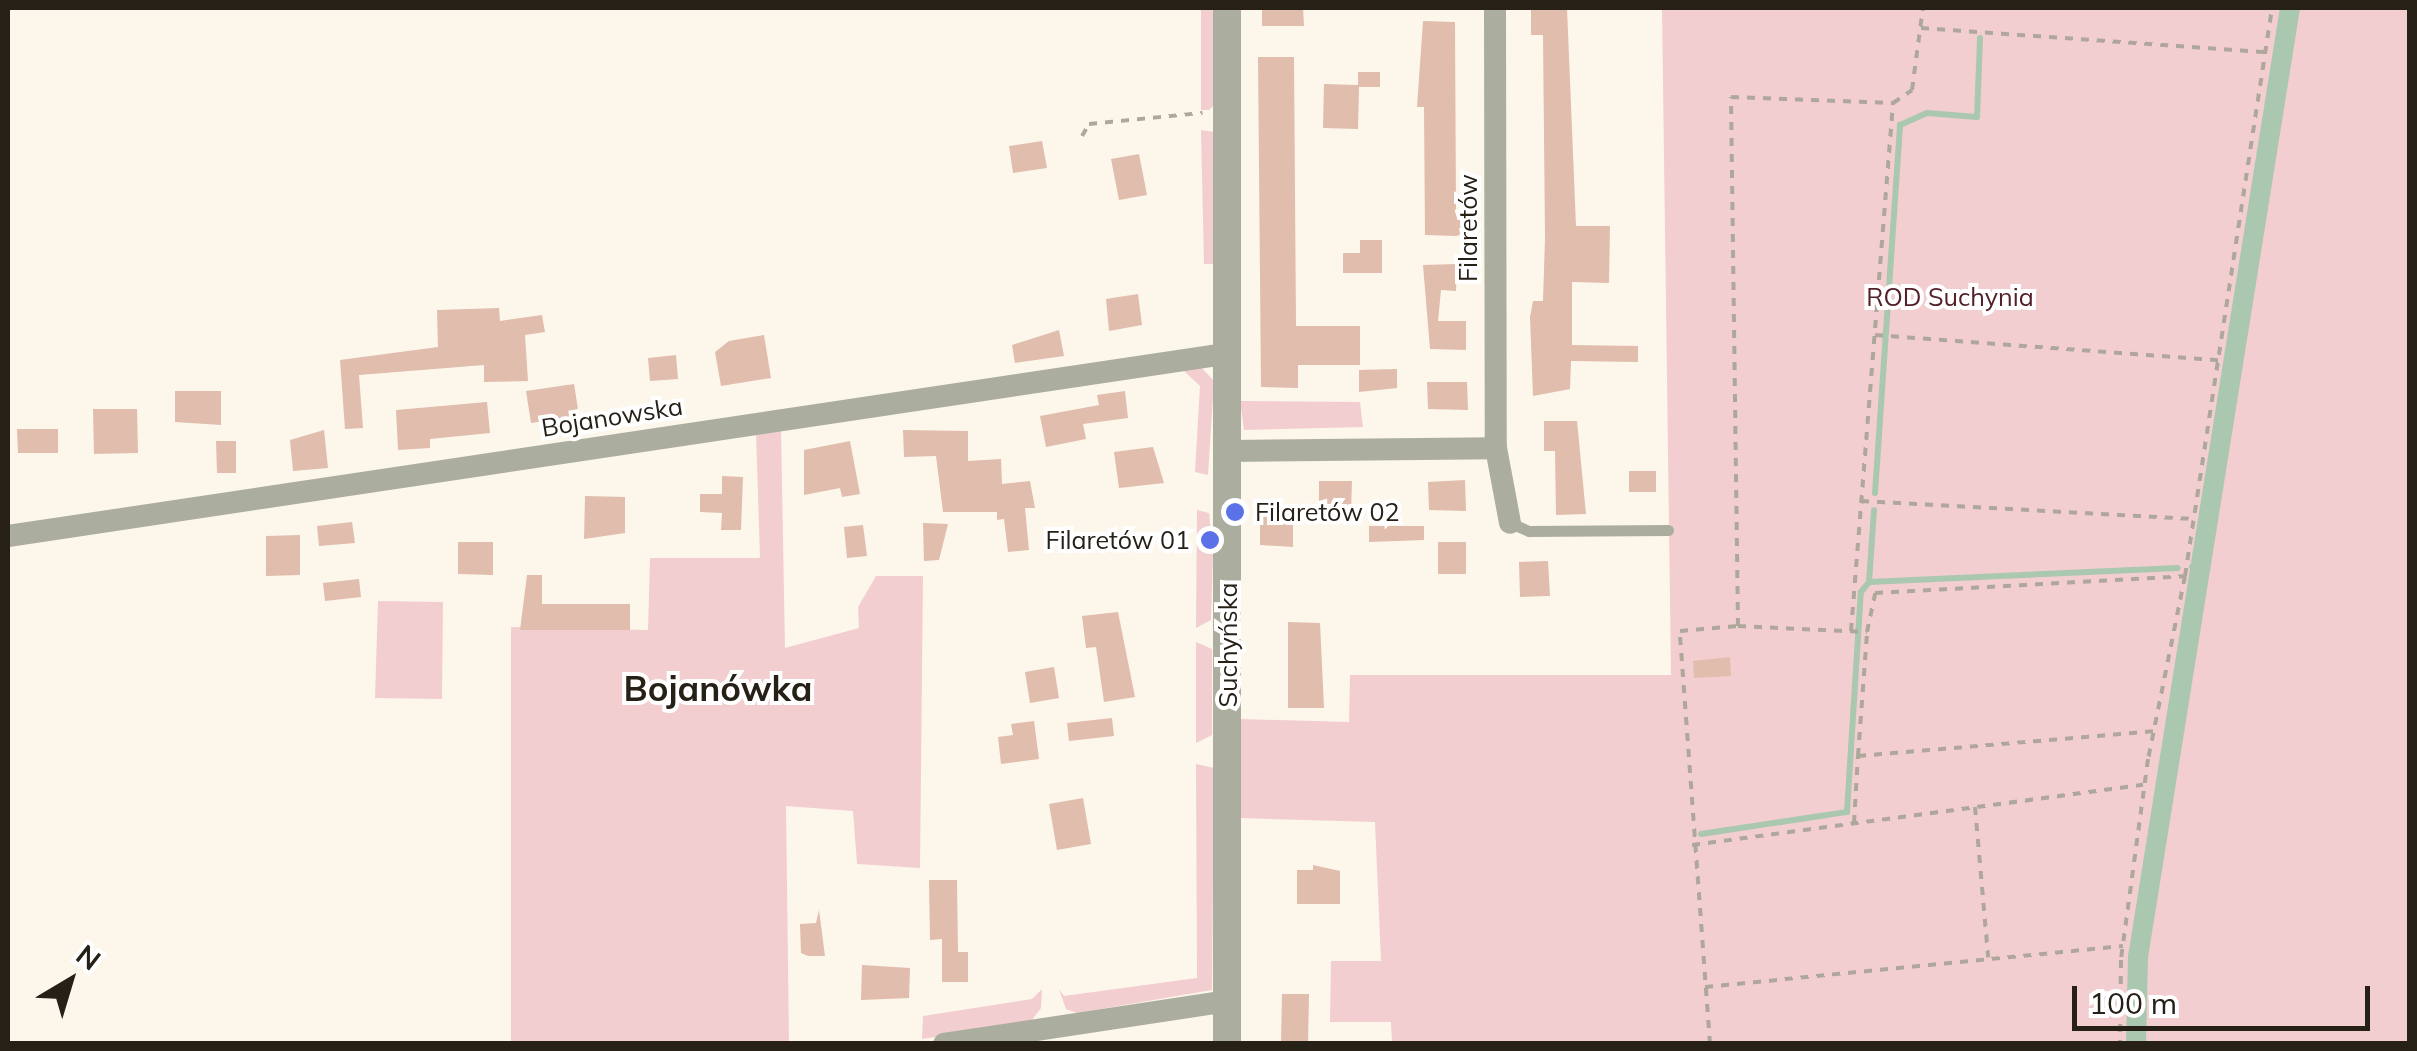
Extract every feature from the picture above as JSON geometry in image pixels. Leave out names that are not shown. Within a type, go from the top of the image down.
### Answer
[{"type":"street","name":"Suchyńska","points":[[1227,1044],[1228,8]]},
{"type":"street","name":"Filaretów","points":[[1494,8],[1496,448],[1510,523]]},
{"type":"street","name":"Bojanowska","points":[[8,536],[1225,354]]},
{"type":"street","points":[[1229,451],[1496,448]]},
{"type":"street","points":[[944,1044],[1227,1001]]},
{"type":"lane","points":[[1510,523],[1530,531],[1668,530]]},
{"type":"path","points":[[1738,626],[1731,97],[1893,102],[1912,90],[1924,8]]},
{"type":"path","points":[[2120,1044],[2123,946],[2144,784],[2185,576],[2272,8]]},
{"type":"path","points":[[1922,28],[2266,52]]},
{"type":"path","points":[[1851,632],[1893,102]]},
{"type":"path","points":[[1082,136],[1089,124],[1227,114]]},
{"type":"path","points":[[1875,335],[2218,360]]},
{"type":"path","points":[[1861,501],[2194,519]]},
{"type":"path","points":[[1854,823],[1868,632],[1875,593],[2185,576]]},
{"type":"path","points":[[1710,1044],[1692,845],[1680,631],[1738,626],[1868,632]]},
{"type":"path","points":[[1858,756],[2153,731]]},
{"type":"path","points":[[1692,845],[2144,784]]},
{"type":"path","points":[[1975,807],[1988,959]]},
{"type":"path","points":[[1705,987],[2123,946]]},
{"type":"green space","points":[[1201,8],[1216,8],[1215,104],[1209,110],[1201,110]]},
{"type":"green space","name":"ROD Suchynia","points":[[1662,8],[2286,8],[2135,955],[2132,1043],[1392,1043],[1391,1022],[1330,1022],[1331,961],[1381,961],[1375,822],[1240,818],[1240,719],[1349,722],[1350,675],[1671,675]]},
{"type":"green space","points":[[2293,8],[2409,8],[2409,1043],[2141,1043],[2144,956]]},
{"type":"green space","points":[[1201,130],[1214,132],[1216,264],[1204,264]]},
{"type":"green space","points":[[1200,366],[1214,381],[1208,475],[1195,472],[1200,386],[1183,370]]},
{"type":"green space","points":[[1240,401],[1360,402],[1363,427],[1244,430]]},
{"type":"green space","points":[[781,428],[785,648],[859,628],[858,607],[876,576],[923,576],[920,868],[857,864],[853,811],[786,806],[789,1043],[511,1043],[511,627],[648,630],[650,558],[760,558],[756,432]]},
{"type":"green space","points":[[1197,510],[1209,513],[1213,553],[1211,620],[1196,628]]},
{"type":"green space","points":[[378,601],[443,602],[442,699],[375,698]]},
{"type":"green space","points":[[1196,642],[1212,649],[1212,735],[1196,743]]},
{"type":"green space","points":[[1196,764],[1214,768],[1212,990],[1077,1013],[1066,1009],[1059,989],[1064,996],[1197,978]]},
{"type":"green space","points":[[1042,989],[1041,1008],[1029,1024],[922,1039],[923,1016],[1032,999]]},
{"type":"building","points":[[1262,8],[1303,8],[1304,26],[1262,26]]},
{"type":"building","points":[[1567,8],[1576,226],[1610,226],[1609,283],[1572,282],[1572,345],[1638,346],[1638,362],[1571,361],[1570,389],[1533,396],[1530,317],[1533,301],[1543,301],[1545,238],[1543,35],[1531,35],[1531,9]]},
{"type":"building","points":[[1423,21],[1455,22],[1456,215],[1467,215],[1468,230],[1457,236],[1425,235],[1424,107],[1417,107]]},
{"type":"building","points":[[1258,57],[1294,57],[1296,326],[1360,326],[1360,365],[1298,365],[1298,388],[1261,387]]},
{"type":"building","points":[[1358,72],[1380,72],[1380,87],[1359,87],[1358,129],[1323,128],[1324,84],[1358,85]]},
{"type":"building","points":[[1042,141],[1047,168],[1013,173],[1009,146]]},
{"type":"building","points":[[1139,154],[1147,195],[1119,200],[1111,159]]},
{"type":"building","points":[[1360,240],[1382,240],[1382,273],[1343,273],[1343,253],[1360,253]]},
{"type":"building","points":[[1457,264],[1456,291],[1441,290],[1438,321],[1466,321],[1466,350],[1430,349],[1423,265]]},
{"type":"building","points":[[1138,294],[1142,325],[1109,331],[1106,299]]},
{"type":"building","points":[[499,308],[500,321],[542,315],[545,332],[525,335],[528,381],[484,382],[484,365],[359,375],[363,428],[345,429],[340,360],[438,347],[437,310]]},
{"type":"building","points":[[1059,330],[1064,356],[1015,363],[1012,345]]},
{"type":"building","points":[[764,335],[771,378],[721,386],[715,352],[729,341]]},
{"type":"building","points":[[676,355],[678,379],[650,381],[648,358]]},
{"type":"building","points":[[1397,369],[1397,388],[1359,392],[1359,370]]},
{"type":"building","points":[[1427,382],[1467,382],[1468,410],[1428,409]]},
{"type":"building","points":[[574,384],[579,416],[531,423],[526,391]]},
{"type":"building","points":[[175,391],[221,391],[221,425],[175,422]]},
{"type":"building","points":[[1125,391],[1128,418],[1083,424],[1086,439],[1046,447],[1040,416],[1099,405],[1097,395]]},
{"type":"building","points":[[487,402],[490,433],[430,439],[430,448],[398,450],[396,410]]},
{"type":"building","points":[[93,409],[137,409],[138,453],[94,454]]},
{"type":"building","points":[[1544,421],[1577,421],[1586,514],[1556,515],[1555,451],[1544,451]]},
{"type":"building","points":[[17,429],[58,429],[58,453],[18,453]]},
{"type":"building","points":[[324,430],[328,468],[293,471],[290,440]]},
{"type":"building","points":[[903,430],[968,431],[968,461],[1001,459],[1002,484],[1030,481],[1035,508],[1025,508],[1029,550],[1008,552],[1004,519],[997,520],[997,512],[943,512],[936,456],[904,457]]},
{"type":"building","points":[[216,441],[236,441],[236,473],[217,473]]},
{"type":"building","points":[[850,441],[860,494],[842,497],[840,488],[804,495],[804,450]]},
{"type":"building","points":[[1153,447],[1164,483],[1119,488],[1114,452]]},
{"type":"building","points":[[1629,471],[1656,471],[1656,492],[1629,492]]},
{"type":"building","points":[[722,476],[743,477],[741,530],[721,530],[722,513],[700,512],[700,494],[722,494]]},
{"type":"building","points":[[1465,480],[1466,511],[1429,510],[1428,482]]},
{"type":"building","points":[[1319,481],[1352,481],[1351,512],[1319,511]]},
{"type":"building","points":[[585,496],[625,497],[625,533],[584,539]]},
{"type":"building","points":[[1260,510],[1293,510],[1293,547],[1260,545]]},
{"type":"building","points":[[352,522],[355,543],[319,546],[317,526]]},
{"type":"building","points":[[923,523],[948,524],[939,560],[924,561]]},
{"type":"building","points":[[863,525],[867,556],[847,558],[844,527]]},
{"type":"building","points":[[1369,526],[1424,526],[1424,540],[1369,542]]},
{"type":"building","points":[[300,535],[300,575],[266,576],[266,536]]},
{"type":"building","points":[[458,542],[493,542],[493,575],[458,574]]},
{"type":"building","points":[[1438,542],[1466,542],[1466,574],[1438,574]]},
{"type":"building","points":[[1548,561],[1550,596],[1520,597],[1519,562]]},
{"type":"building","points":[[527,575],[542,575],[542,604],[630,604],[630,630],[520,630]]},
{"type":"building","points":[[359,579],[361,597],[325,601],[323,583]]},
{"type":"building","points":[[1118,612],[1135,697],[1104,702],[1096,647],[1086,648],[1082,616]]},
{"type":"building","points":[[1288,622],[1320,623],[1324,708],[1288,708]]},
{"type":"building","points":[[1730,657],[1731,676],[1694,678],[1693,661]]},
{"type":"building","points":[[1054,667],[1059,698],[1030,703],[1025,672]]},
{"type":"building","points":[[1112,718],[1114,736],[1069,741],[1067,723]]},
{"type":"building","points":[[1034,721],[1039,759],[1001,764],[998,737],[1013,735],[1011,724]]},
{"type":"building","points":[[1083,798],[1091,844],[1057,850],[1049,804]]},
{"type":"building","points":[[1313,865],[1340,871],[1340,904],[1297,904],[1297,870],[1313,870]]},
{"type":"building","points":[[929,880],[957,880],[958,952],[968,952],[968,982],[942,982],[942,939],[930,940]]},
{"type":"building","points":[[819,910],[825,956],[808,956],[801,953],[800,924],[816,923]]},
{"type":"building","points":[[862,965],[910,968],[909,998],[861,1000]]},
{"type":"building","points":[[1282,994],[1309,994],[1308,1044],[1281,1044]]},
{"type":"waterway","points":[[2136,1044],[2138,957],[2290,8]]},
{"type":"waterway","points":[[1875,493],[1900,125],[1927,113],[1977,117],[1980,38]]},
{"type":"waterway","points":[[1869,582],[1874,510]]},
{"type":"waterway","points":[[2192,567],[2202,567]]},
{"type":"waterway","points":[[1701,834],[1847,812],[1861,592],[1869,582],[2178,568]]},
{"type":"place","name":"Filaretów 02","points":[[1235,512]]},
{"type":"place","name":"Filaretów 01","points":[[1210,540]]},
{"type":"district","name":"Bojanówka","points":[[718,688]]}]
